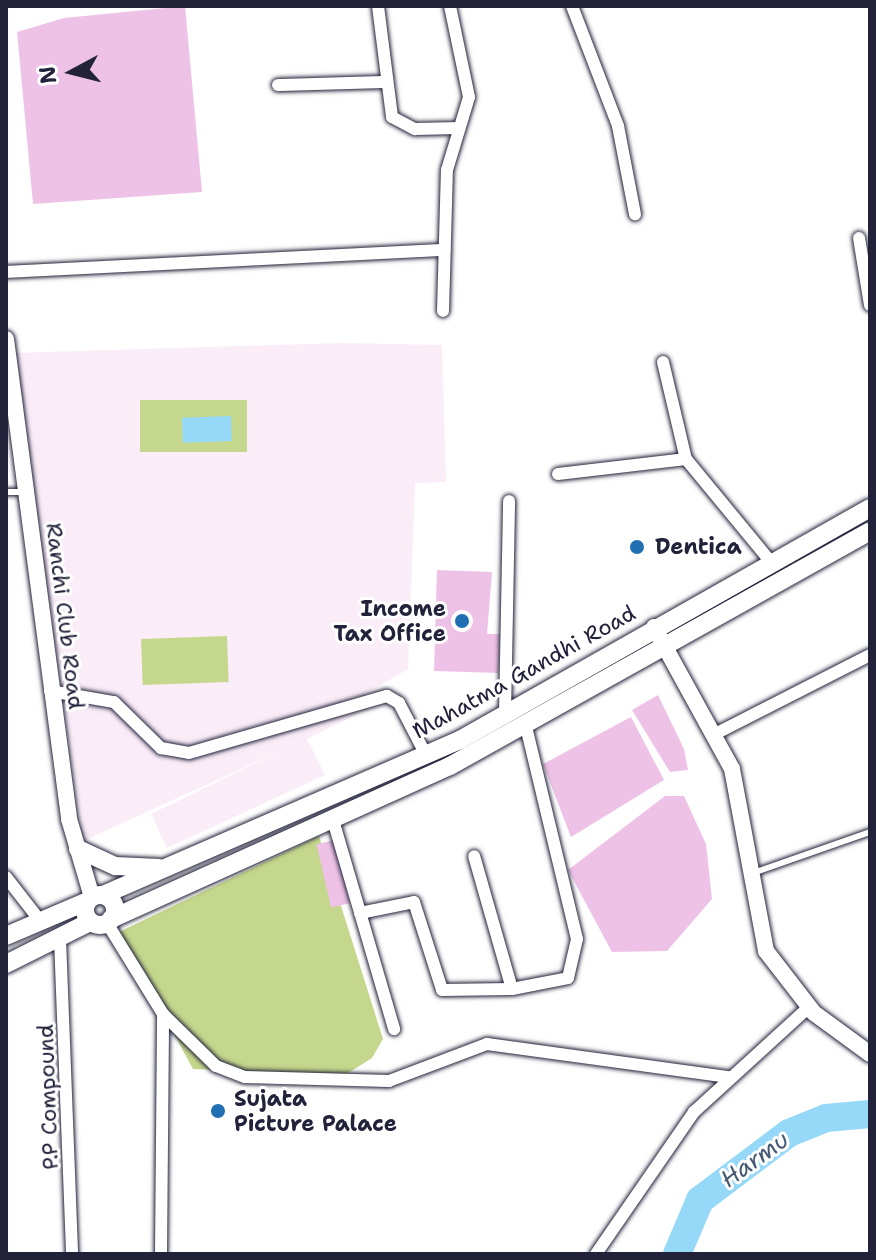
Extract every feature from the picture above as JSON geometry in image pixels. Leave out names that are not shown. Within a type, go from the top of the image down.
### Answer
[{"type":"main road","name":"Mahatma Gandhi Road","points":[[6,936],[170,868],[426,755],[505,714],[654,627],[870,508]]},
{"type":"main road","name":"Mahatma Gandhi Road","points":[[6,964],[333,820],[525,723],[870,531]]},
{"type":"main road","points":[[78,849],[115,866],[170,868]]},
{"type":"main road","points":[[94,898],[103,921]]},
{"type":"main road","points":[[94,898],[113,902],[103,921]]},
{"type":"street","points":[[378,6],[386,82],[397,123],[459,128]]},
{"type":"street","points":[[443,311],[447,170],[469,97],[450,6]]},
{"type":"street","points":[[572,6],[618,126],[635,214]]},
{"type":"street","points":[[278,85],[386,82]]},
{"type":"street","points":[[859,238],[869,283],[870,305]]},
{"type":"street","points":[[6,272],[444,250]]},
{"type":"street","name":"Ranchi Club Road","points":[[6,339],[51,692],[78,849],[94,898]]},
{"type":"street","points":[[663,362],[686,459],[771,562]]},
{"type":"street","points":[[558,474],[686,459]]},
{"type":"street","points":[[505,714],[509,501]]},
{"type":"street","points":[[654,627],[717,733],[732,769],[766,951],[809,1007],[870,1054]]},
{"type":"street","points":[[717,733],[870,655]]},
{"type":"street","points":[[51,692],[114,702],[161,748],[189,753],[387,696],[399,703],[426,755]]},
{"type":"street","points":[[360,913],[414,902],[442,990],[512,989],[568,978],[577,939],[525,723]]},
{"type":"street","points":[[333,820],[394,1029]]},
{"type":"street","points":[[474,856],[512,989]]},
{"type":"street","points":[[6,877],[41,922]]},
{"type":"street","points":[[103,921],[163,1014],[216,1066],[254,1078],[389,1081],[487,1044],[729,1077]]},
{"type":"street","name":"P.P Compound","points":[[60,939],[72,1254]]},
{"type":"street","points":[[596,1254],[649,1168],[729,1077],[809,1007]]},
{"type":"street","points":[[161,1254],[163,1014]]},
{"type":"lane","points":[[6,492],[26,492]]},
{"type":"lane","points":[[750,874],[870,832]]},
{"type":"shaded area","points":[[342,343],[442,345],[446,482],[415,483],[408,669],[365,694],[371,707],[307,739],[325,775],[167,848],[151,814],[287,748],[83,841],[14,353]]},
{"type":"green space","points":[[140,400],[247,400],[247,452],[140,452]]},
{"type":"green space","points":[[227,636],[229,682],[143,685],[141,639]]},
{"type":"green space","points":[[319,836],[383,1039],[372,1058],[345,1075],[193,1069],[119,932]]},
{"type":"water","points":[[231,416],[232,441],[183,443],[182,418]]},
{"type":"building","points":[[185,6],[202,192],[33,204],[17,32],[64,18]]},
{"type":"building","name":"Income Tax Office","points":[[437,570],[492,572],[487,634],[500,634],[498,673],[434,671]]},
{"type":"building","points":[[658,695],[684,749],[688,770],[670,772],[632,710]]},
{"type":"building","points":[[631,717],[664,780],[571,837],[543,764]]},
{"type":"building","points":[[665,796],[684,796],[706,844],[712,899],[667,951],[612,952],[568,870]]},
{"type":"building","points":[[335,840],[350,903],[331,908],[316,844]]},
{"type":"waterway","name":"Harmu","points":[[677,1254],[700,1200],[789,1133],[826,1118],[870,1114]]},
{"type":"place","name":"Dentica","points":[[637,547]]},
{"type":"place","name":"Income Tax Office","points":[[462,621]]},
{"type":"place","name":"Sujata Picture Palace","points":[[218,1111]]}]
